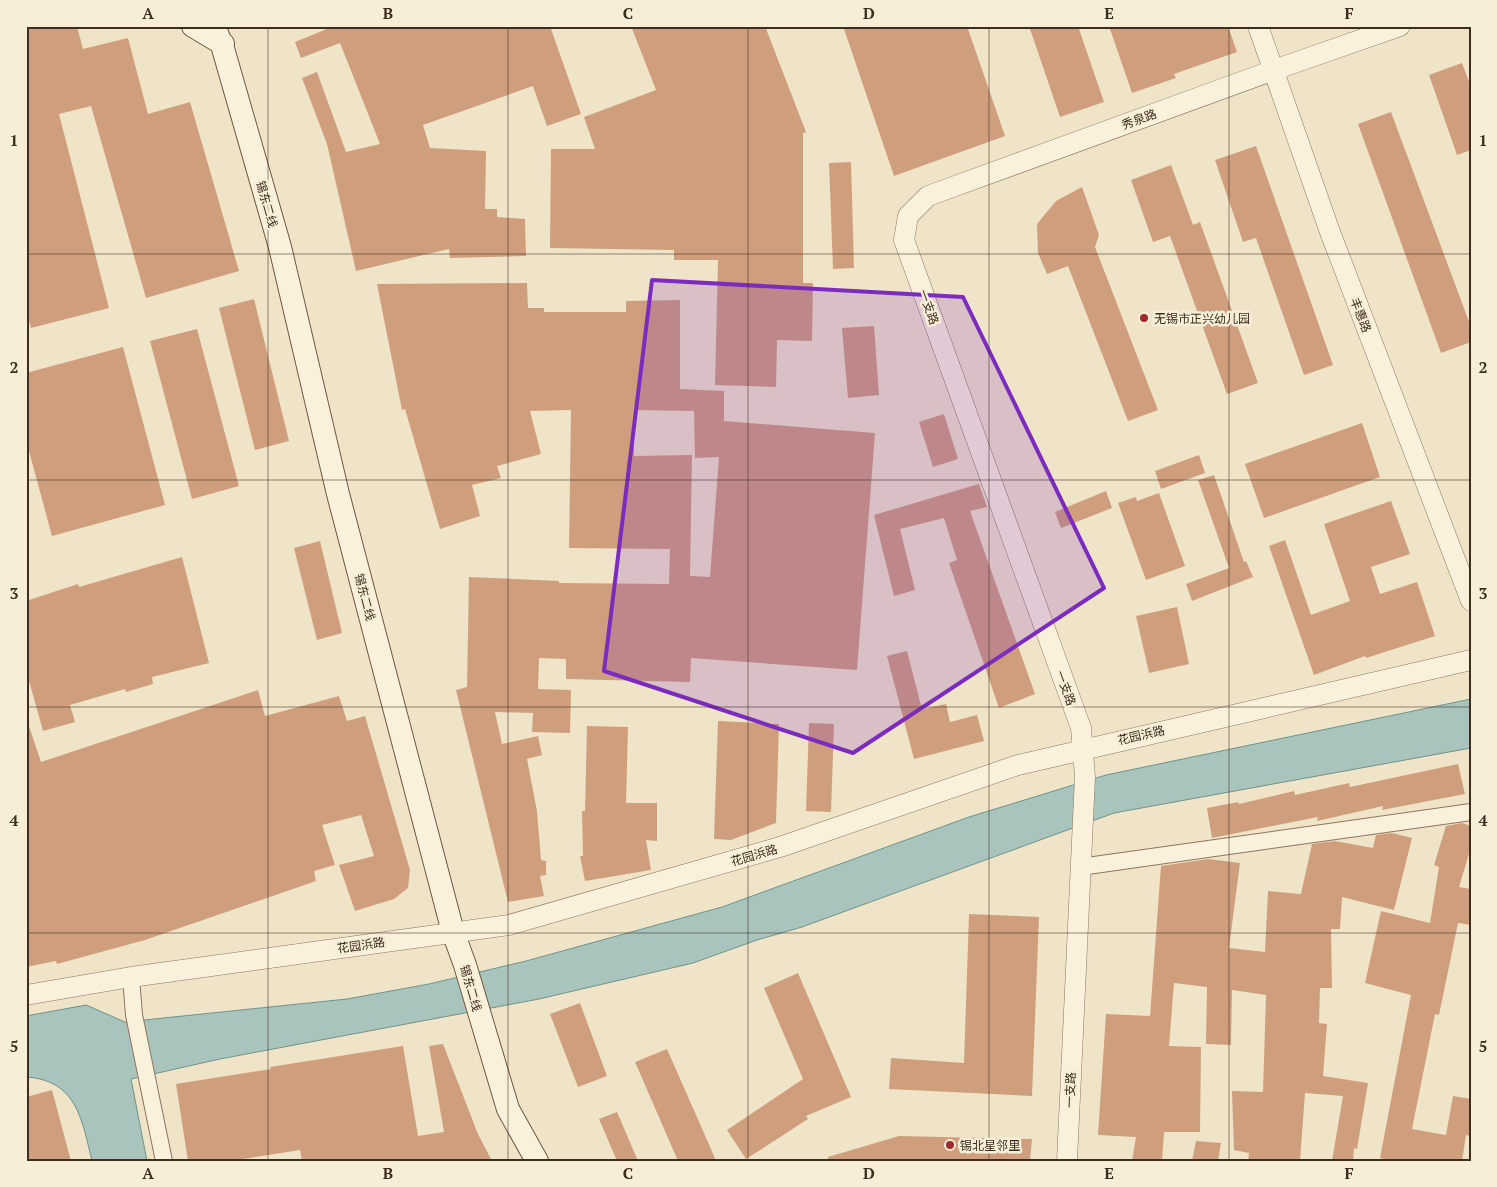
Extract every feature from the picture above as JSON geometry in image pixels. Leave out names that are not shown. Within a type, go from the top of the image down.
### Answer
[{"type":"main road","points":[[193,26],[222,33]]},
{"type":"main road","name":"锡东二线","points":[[222,33],[280,246],[338,494],[453,932],[508,1109],[537,1161]]},
{"type":"street","name":"丰惠路","points":[[1258,26],[1330,232],[1471,601]]},
{"type":"street","name":"秀泉路","points":[[904,240],[908,216],[928,196],[1400,26]]},
{"type":"street","name":"一支路","points":[[904,240],[1081,728],[1085,777],[1080,847],[1067,1161]]},
{"type":"street","name":"花园浜路","points":[[26,995],[131,977],[453,932],[509,926],[780,847],[1018,765],[1471,660]]},
{"type":"street","points":[[1080,867],[1471,812]]},
{"type":"street","points":[[131,977],[134,1016],[164,1161]]},
{"type":"highlighted area","points":[[652,280],[963,297],[1104,588],[853,753],[604,671]]},
{"type":"water","points":[[1471,699],[1471,748],[1114,813],[802,927],[757,940],[693,963],[539,999],[220,1059],[131,1079],[147,1161],[92,1161],[80,1117],[67,1094],[43,1080],[26,1077],[26,1016],[86,1005],[125,1022],[347,999],[429,984],[526,961],[722,907],[969,817],[1106,775]]},
{"type":"building","points":[[26,26],[77,26],[83,49],[128,38],[148,114],[190,102],[239,271],[146,298],[91,106],[59,114],[109,308],[31,328],[26,310]]},
{"type":"building","points":[[334,26],[550,26],[581,114],[547,126],[533,86],[423,125],[430,148],[486,151],[485,209],[497,209],[497,217],[525,219],[526,256],[450,258],[449,249],[356,271],[327,144],[302,78],[317,72],[346,152],[380,144],[340,43],[301,58],[295,42]]},
{"type":"building","points":[[631,26],[765,26],[806,132],[803,133],[803,283],[813,283],[812,341],[777,340],[776,387],[715,385],[718,260],[674,260],[674,250],[550,248],[551,149],[595,149],[584,117],[656,90]]},
{"type":"building","points":[[843,26],[967,26],[1005,136],[894,176]]},
{"type":"building","points":[[1029,26],[1078,26],[1104,102],[1060,117]]},
{"type":"building","points":[[1109,26],[1228,26],[1237,52],[1174,74],[1176,78],[1132,93]]},
{"type":"building","points":[[1462,63],[1471,87],[1471,150],[1457,155],[1429,75]]},
{"type":"building","points":[[1391,112],[1471,327],[1471,342],[1441,353],[1358,124]]},
{"type":"building","points":[[1256,146],[1333,365],[1304,375],[1256,238],[1243,242],[1215,160]]},
{"type":"building","points":[[851,162],[854,268],[833,269],[829,163]]},
{"type":"building","name":"无锡市正兴幼儿园","points":[[1171,165],[1193,225],[1200,222],[1258,383],[1227,394],[1170,236],[1153,242],[1131,180]]},
{"type":"building","points":[[1082,187],[1099,235],[1095,247],[1158,410],[1128,421],[1068,266],[1047,274],[1038,253],[1037,224],[1056,201]]},
{"type":"building","points":[[527,283],[528,308],[544,308],[544,312],[626,312],[626,301],[680,300],[680,389],[724,391],[724,421],[875,433],[857,670],[691,658],[690,682],[566,679],[566,659],[539,658],[538,689],[571,690],[570,733],[532,732],[533,713],[495,712],[502,744],[538,736],[542,755],[527,759],[537,811],[541,860],[546,861],[546,875],[540,876],[544,896],[508,902],[456,690],[467,687],[469,577],[559,581],[559,583],[669,584],[670,549],[569,548],[571,410],[530,411],[541,454],[497,466],[501,478],[472,485],[480,516],[440,529],[405,409],[402,410],[377,284]],"holes":[[[634,410],[694,411],[695,458],[719,457],[710,577],[690,576],[692,455],[634,456]]]},
{"type":"building","points":[[254,299],[289,441],[255,450],[219,308]]},
{"type":"building","points":[[874,326],[879,395],[848,398],[842,328]]},
{"type":"building","points":[[197,329],[239,486],[192,499],[150,341]]},
{"type":"building","points":[[123,347],[165,505],[52,536],[26,440],[26,373]]},
{"type":"building","points":[[944,414],[958,459],[933,467],[919,422]]},
{"type":"building","points":[[1362,423],[1380,477],[1264,518],[1245,464]]},
{"type":"building","points":[[1199,455],[1205,473],[1161,489],[1155,471]]},
{"type":"building","points":[[1214,475],[1244,562],[1246,561],[1253,577],[1192,601],[1186,584],[1229,568],[1198,480]]},
{"type":"building","points":[[979,484],[987,507],[970,511],[1035,694],[999,708],[949,563],[957,560],[944,518],[900,529],[915,590],[894,596],[874,515]]},
{"type":"building","points":[[1106,491],[1112,508],[1061,528],[1055,512]]},
{"type":"building","points":[[1159,493],[1185,566],[1146,580],[1118,503],[1136,497],[1137,501]]},
{"type":"building","points":[[1391,501],[1410,554],[1371,567],[1380,594],[1417,582],[1435,636],[1366,658],[1365,656],[1314,675],[1269,546],[1285,540],[1311,615],[1350,601],[1324,524]]},
{"type":"building","points":[[320,541],[342,633],[317,640],[294,548]]},
{"type":"building","points":[[182,557],[209,663],[152,677],[153,684],[126,692],[125,689],[70,705],[75,722],[43,731],[26,670],[26,601],[78,584],[79,587]]},
{"type":"building","points":[[1177,607],[1189,664],[1149,673],[1136,616]]},
{"type":"building","points":[[907,651],[922,709],[946,704],[950,722],[977,715],[984,741],[914,759],[887,656]]},
{"type":"building","points":[[258,690],[265,716],[339,696],[347,721],[365,716],[410,870],[408,888],[394,899],[355,911],[339,865],[374,856],[361,815],[322,825],[335,865],[314,871],[316,881],[145,940],[57,964],[56,961],[26,967],[26,726],[29,726],[41,762]]},
{"type":"building","points":[[718,721],[779,724],[776,823],[731,840],[714,839]]},
{"type":"building","points":[[809,723],[834,724],[831,812],[806,811]]},
{"type":"building","points":[[587,726],[628,727],[626,803],[657,803],[657,841],[646,840],[651,870],[585,881],[580,856],[583,856],[582,811],[585,811]]},
{"type":"building","points":[[1458,764],[1465,794],[1382,810],[1383,806],[1317,821],[1318,817],[1212,838],[1207,808],[1238,802],[1239,804],[1294,791],[1295,795],[1349,783],[1350,787]]},
{"type":"building","points":[[1462,823],[1471,826],[1471,847],[1459,887],[1471,889],[1471,925],[1458,923],[1439,1015],[1435,1014],[1412,1129],[1446,1135],[1453,1096],[1471,1099],[1471,1136],[1466,1135],[1462,1161],[1392,1161],[1380,1158],[1411,995],[1365,983],[1381,911],[1430,923],[1439,867],[1434,865],[1446,826]]},
{"type":"building","points":[[1392,833],[1412,838],[1394,910],[1342,897],[1340,929],[1331,929],[1332,988],[1320,988],[1319,1023],[1327,1024],[1323,1076],[1368,1083],[1357,1149],[1354,1148],[1353,1161],[1332,1161],[1343,1096],[1305,1093],[1300,1161],[1248,1161],[1249,1153],[1234,1150],[1232,1091],[1263,1092],[1266,995],[1232,990],[1231,1045],[1206,1044],[1207,987],[1174,983],[1169,1046],[1201,1047],[1200,1132],[1164,1132],[1162,1161],[1132,1161],[1136,1137],[1098,1135],[1106,1014],[1150,1016],[1161,866],[1208,859],[1240,863],[1229,948],[1265,952],[1268,891],[1301,894],[1312,844],[1335,841],[1373,848],[1376,835]]},
{"type":"building","points":[[969,914],[1039,917],[1032,1096],[889,1089],[891,1058],[964,1063]]},
{"type":"building","points":[[798,973],[851,1097],[806,1116],[808,1119],[746,1159],[727,1130],[803,1079],[764,988]]},
{"type":"building","points":[[580,1003],[607,1076],[578,1087],[550,1014]]},
{"type":"building","points":[[443,1044],[478,1134],[492,1161],[302,1161],[300,1150],[230,1161],[188,1161],[176,1084],[403,1046],[418,1136],[444,1132],[429,1046]]},
{"type":"building","points":[[667,1049],[716,1161],[678,1161],[635,1062]]},
{"type":"building","points":[[52,1090],[71,1161],[26,1161],[26,1097]]},
{"type":"building","points":[[617,1112],[638,1161],[617,1161],[599,1119]]},
{"type":"building","name":"锡北星邻里","points":[[899,1136],[1032,1139],[1030,1161],[828,1161],[828,1157]]},
{"type":"building","points":[[1196,1141],[1221,1143],[1218,1161],[1192,1161]]},
{"type":"place","name":"无锡市正兴幼儿园","points":[[1144,318]]},
{"type":"place","name":"锡北星邻里","points":[[950,1145]]}]
